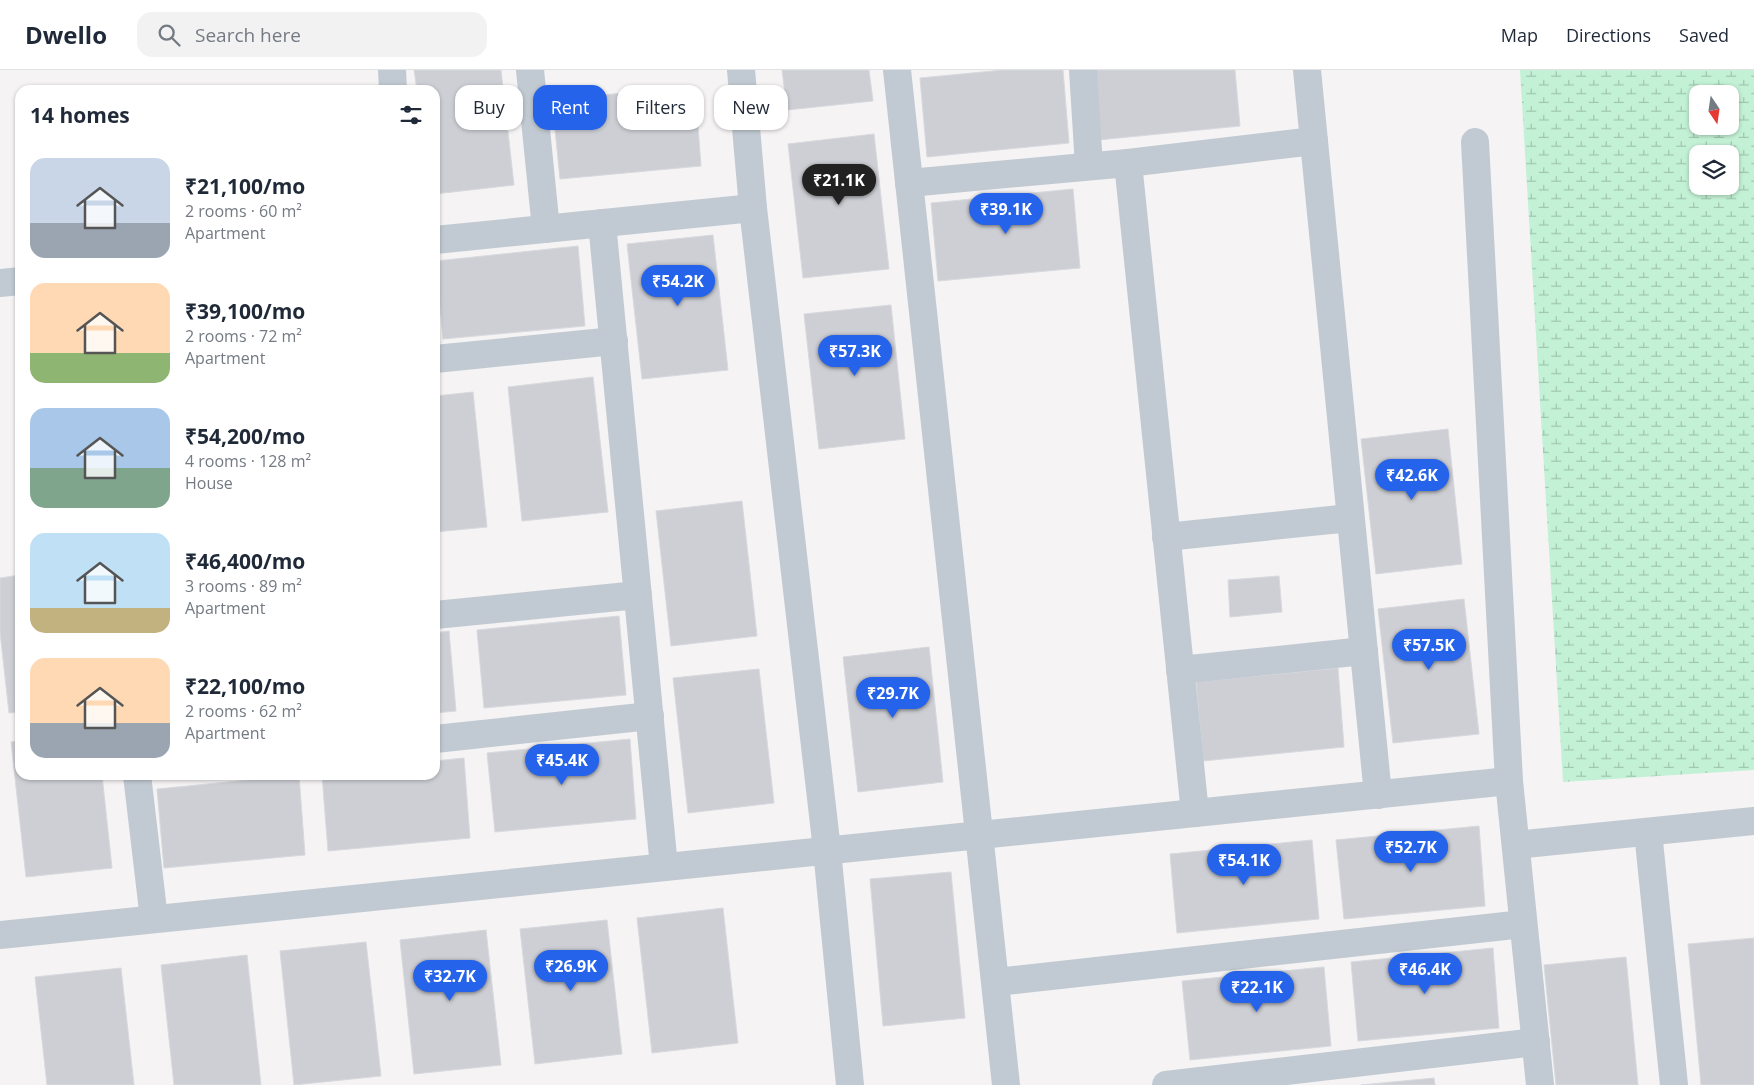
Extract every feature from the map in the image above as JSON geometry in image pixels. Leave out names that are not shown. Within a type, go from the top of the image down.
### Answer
[{"type":"street","points":[[392,70],[393,85]]},
{"type":"street","points":[[530,70],[546,229]]},
{"type":"street","points":[[741,70],[754,208],[827,850],[850,1085]]},
{"type":"street","points":[[897,70],[1006,1085]]},
{"type":"street","points":[[1083,70],[1089,166]]},
{"type":"street","points":[[1307,70],[1378,795]]},
{"type":"street","points":[[909,183],[1128,163],[1314,141]]},
{"type":"street","points":[[1475,142],[1509,782],[1540,1085]]},
{"type":"street","points":[[1128,163],[1195,813]]},
{"type":"street","points":[[440,240],[754,208]]},
{"type":"street","points":[[602,223],[664,866]]},
{"type":"street","points":[[0,283],[15,282]]},
{"type":"street","points":[[440,358],[614,341]]},
{"type":"street","points":[[1166,537],[1350,518]]},
{"type":"street","points":[[440,614],[638,595]]},
{"type":"street","points":[[1180,670],[1364,650]]},
{"type":"street","points":[[440,738],[650,716]]},
{"type":"street","points":[[138,780],[154,919]]},
{"type":"street","points":[[0,935],[664,866],[1509,782]]},
{"type":"street","points":[[1516,845],[1754,821]]},
{"type":"street","points":[[1648,832],[1674,1085]]},
{"type":"street","points":[[996,982],[1523,924]]},
{"type":"street","points":[[1166,1085],[1327,1076],[1536,1042]]},
{"type":"green space","points":[[1520,70],[1754,70],[1754,770],[1563,782]]},
{"type":"building","points":[[414,70],[501,70],[503,85],[455,85],[455,130],[508,130],[514,185],[440,193],[440,85],[416,85]]},
{"type":"building","points":[[782,70],[869,70],[873,101],[788,110],[788,85],[784,85]]},
{"type":"building","points":[[1003,70],[1063,70],[1069,143],[927,157],[920,78]]},
{"type":"building","points":[[1092,70],[1235,70],[1240,126],[1098,140]]},
{"type":"building","points":[[617,94],[617,130],[698,130],[701,166],[560,179],[555,130],[607,130],[607,95]]},
{"type":"building","points":[[874,134],[889,269],[803,278],[788,144]]},
{"type":"building","points":[[1073,189],[1080,268],[938,281],[931,203]]},
{"type":"building","points":[[713,235],[728,370],[642,379],[627,244]]},
{"type":"building","points":[[578,246],[585,326],[443,339],[440,306],[440,261]]},
{"type":"building","points":[[891,305],[905,439],[819,449],[804,314]]},
{"type":"building","points":[[593,377],[608,512],[522,521],[508,387]]},
{"type":"building","points":[[473,392],[487,527],[440,532],[440,395]]},
{"type":"building","points":[[1448,429],[1462,564],[1376,574],[1361,439]]},
{"type":"building","points":[[742,501],[757,636],[671,646],[656,511]]},
{"type":"building","points":[[15,576],[15,712],[9,713],[0,632],[0,578]]},
{"type":"building","points":[[1279,576],[1282,612],[1230,617],[1228,580]]},
{"type":"building","points":[[1464,599],[1479,734],[1393,743],[1378,609]]},
{"type":"building","points":[[619,616],[626,695],[484,708],[477,630]]},
{"type":"building","points":[[449,631],[456,711],[440,713],[440,632]]},
{"type":"building","points":[[929,647],[943,782],[858,792],[843,657]]},
{"type":"building","points":[[1338,668],[1344,747],[1203,761],[1196,682]]},
{"type":"building","points":[[759,669],[774,803],[688,813],[673,678]]},
{"type":"building","points":[[630,739],[636,819],[495,832],[487,753]]},
{"type":"building","points":[[11,742],[15,742],[15,778]]},
{"type":"building","points":[[464,758],[470,838],[328,851],[322,780],[440,780],[440,760]]},
{"type":"building","points":[[15,780],[103,780],[112,868],[26,877]]},
{"type":"building","points":[[248,780],[299,780],[305,855],[164,868],[157,789]]},
{"type":"building","points":[[1479,826],[1485,906],[1344,919],[1336,840]]},
{"type":"building","points":[[1312,840],[1319,919],[1177,933],[1170,854]]},
{"type":"building","points":[[951,872],[965,1018],[883,1026],[870,879]]},
{"type":"building","points":[[723,908],[738,1043],[652,1053],[637,918]]},
{"type":"building","points":[[607,920],[622,1054],[535,1064],[520,929]]},
{"type":"building","points":[[486,930],[501,1065],[414,1074],[400,940]]},
{"type":"building","points":[[1754,938],[1754,1085],[1701,1085],[1688,944]]},
{"type":"building","points":[[366,942],[381,1076],[294,1085],[280,951]]},
{"type":"building","points":[[1493,948],[1499,1028],[1358,1041],[1351,962]]},
{"type":"building","points":[[247,955],[261,1085],[174,1085],[161,965]]},
{"type":"building","points":[[1626,957],[1638,1085],[1556,1085],[1544,965]]},
{"type":"building","points":[[1324,967],[1331,1046],[1190,1060],[1182,981]]},
{"type":"building","points":[[121,968],[134,1085],[47,1085],[35,977]]},
{"type":"building","points":[[1434,1078],[1435,1085],[1361,1085]]}]
